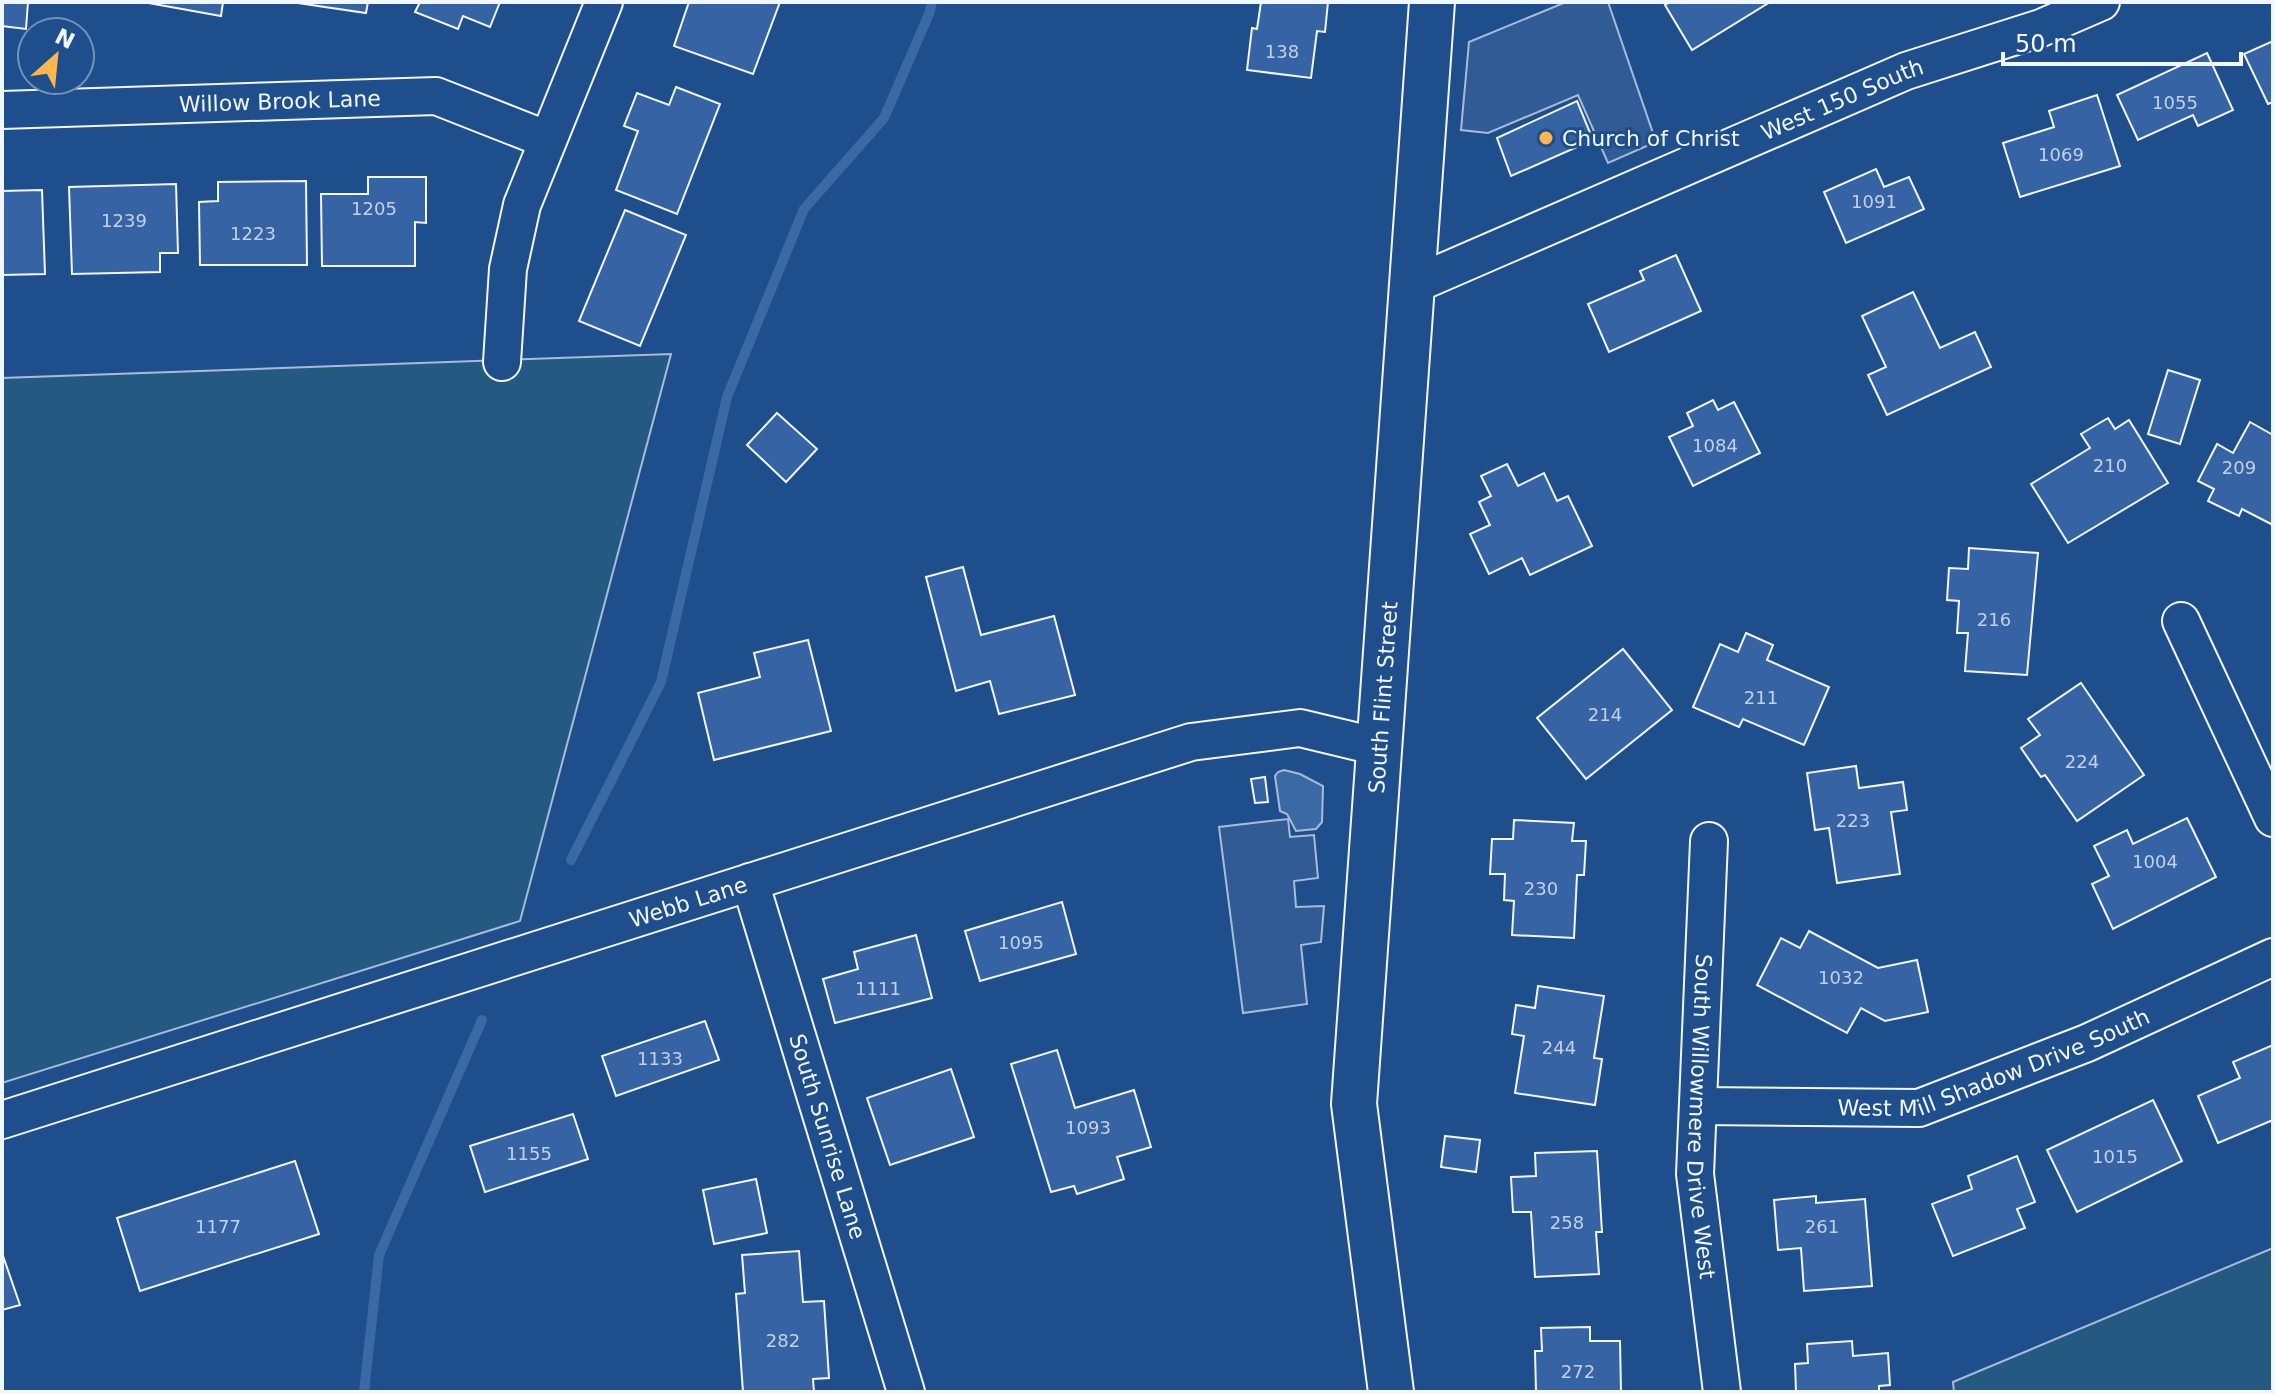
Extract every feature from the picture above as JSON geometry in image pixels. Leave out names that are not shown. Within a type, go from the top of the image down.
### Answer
[{"type":"main road","name":"South Flint Street","points":[[1391,1392],[1354,1104],[1432,2]]},
{"type":"street","points":[[502,362],[508,269],[522,205],[604,2]]},
{"type":"street","name":"West 150 South","points":[[1411,286],[1906,71],[2041,28],[2101,2]]},
{"type":"street","name":"Willow Brook Lane","points":[[2,110],[436,96],[548,140]]},
{"type":"street","points":[[2181,621],[2273,818]]},
{"type":"street","name":"Webb Lane","points":[[2,1120],[1191,742],[1300,728],[1379,747]]},
{"type":"street","name":"South Willowmere Drive West","points":[[1709,841],[1695,1174],[1722,1392]]},
{"type":"street","name":"South Sunrise Lane","points":[[750,882],[906,1392]]},
{"type":"street","name":"West Mill Shadow Drive South","points":[[1698,1106],[1919,1108],[2087,1043],[2273,957]]},
{"type":"shaded area","points":[[1566,2],[1608,2],[1656,142],[1608,163],[1578,95],[1488,133],[1461,130],[1469,42]]},
{"type":"shaded area","points":[[671,354],[520,921],[2,1083],[2,378]]},
{"type":"shaded area","points":[[1284,770],[1323,786],[1322,822],[1316,829],[1296,831],[1287,814],[1280,811],[1275,776]]},
{"type":"shaded area","points":[[1288,819],[1290,837],[1314,835],[1318,878],[1294,881],[1296,907],[1324,906],[1321,942],[1301,945],[1307,1004],[1243,1013],[1219,827]]},
{"type":"shaded area","points":[[2273,1248],[2273,1392],[1954,1392],[1953,1382]]},
{"type":"building","points":[[2,2],[28,2],[27,16],[16,16],[16,28],[2,26]]},
{"type":"building","points":[[143,2],[223,2],[221,16]]},
{"type":"building","points":[[291,2],[368,2],[366,13]]},
{"type":"building","points":[[420,2],[500,2],[490,27],[463,16],[458,29],[415,12]]},
{"type":"building","points":[[689,2],[780,2],[753,74],[674,46]]},
{"type":"building","points":[[1261,2],[1328,2],[1325,32],[1317,31],[1311,78],[1247,70],[1252,28],[1257,29]]},
{"type":"building","points":[[1670,2],[1770,2],[1692,50],[1665,5]]},
{"type":"building","points":[[2273,41],[2273,102],[2268,104],[2244,54]]},
{"type":"building","points":[[2207,53],[2233,110],[2198,126],[2193,115],[2138,140],[2117,95]]},
{"type":"building","points":[[676,87],[720,104],[677,214],[616,190],[638,131],[624,126],[637,93],[669,105]]},
{"type":"building","points":[[2097,95],[2120,166],[2020,197],[2003,143],[2054,127],[2049,111]]},
{"type":"building","points":[[1577,101],[1593,140],[1511,176],[1497,138]]},
{"type":"building","points":[[1876,169],[1884,187],[1909,177],[1924,209],[1846,243],[1824,192]]},
{"type":"building","points":[[368,177],[426,177],[426,223],[415,222],[415,266],[322,266],[321,194],[368,194]]},
{"type":"building","points":[[306,181],[307,265],[200,265],[199,202],[218,201],[218,182]]},
{"type":"building","points":[[176,184],[178,253],[160,253],[160,272],[72,274],[69,187]]},
{"type":"building","points":[[42,190],[45,274],[2,275],[2,191]]},
{"type":"building","points":[[625,210],[686,235],[640,346],[579,321]]},
{"type":"building","points":[[1676,255],[1701,311],[1609,352],[1588,304],[1644,280],[1640,271]]},
{"type":"building","points":[[1913,292],[1940,348],[1975,332],[1991,367],[1887,415],[1868,375],[1886,367],[1862,316]]},
{"type":"building","points":[[2168,370],[2200,380],[2180,444],[2148,434]]},
{"type":"building","points":[[1713,400],[1718,410],[1734,402],[1760,453],[1693,486],[1669,437],[1693,426],[1687,413]]},
{"type":"building","points":[[777,413],[817,449],[786,482],[747,445]]},
{"type":"building","points":[[2108,418],[2115,429],[2129,420],[2168,483],[2068,543],[2031,484],[2090,448],[2081,434]]},
{"type":"building","points":[[2250,422],[2273,435],[2273,525],[2242,509],[2239,516],[2208,501],[2214,489],[2198,481],[2217,444],[2233,453]]},
{"type":"building","points":[[1507,464],[1518,486],[1544,473],[1557,501],[1568,496],[1592,546],[1530,575],[1522,558],[1489,574],[1470,534],[1490,525],[1479,502],[1491,496],[1481,476]]},
{"type":"building","points":[[1969,548],[2038,553],[2027,675],[1965,671],[1968,633],[1957,633],[1959,601],[1947,600],[1949,568],[1968,569]]},
{"type":"building","points":[[963,567],[981,635],[1054,616],[1075,695],[999,714],[990,681],[956,691],[926,577]]},
{"type":"building","points":[[1746,633],[1773,645],[1767,660],[1829,687],[1804,745],[1743,719],[1739,727],[1693,707],[1720,644],[1738,652]]},
{"type":"building","points":[[808,640],[831,731],[714,760],[698,693],[760,677],[754,653]]},
{"type":"building","points":[[1623,649],[1672,710],[1586,779],[1537,718]]},
{"type":"building","points":[[2081,683],[2144,775],[2077,821],[2045,775],[2041,777],[2021,748],[2040,735],[2028,719]]},
{"type":"building","points":[[1856,766],[1859,788],[1903,782],[1907,810],[1891,812],[1900,874],[1837,883],[1829,828],[1815,830],[1807,773]]},
{"type":"building","points":[[1265,777],[1268,802],[1255,803],[1251,779]]},
{"type":"building","points":[[2187,818],[2216,877],[2113,929],[2092,884],[2109,876],[2094,846],[2127,830],[2133,844]]},
{"type":"building","points":[[1514,820],[1574,823],[1572,841],[1586,841],[1584,875],[1577,875],[1574,938],[1512,935],[1514,901],[1504,900],[1505,874],[1490,874],[1492,839],[1513,839]]},
{"type":"building","points":[[1062,902],[1076,954],[980,981],[965,931]]},
{"type":"building","points":[[1809,931],[1878,968],[1917,960],[1928,1012],[1885,1021],[1861,1008],[1847,1033],[1757,985],[1781,938],[1800,948]]},
{"type":"building","points":[[916,935],[932,998],[835,1023],[823,979],[858,969],[854,952]]},
{"type":"building","points":[[1538,986],[1604,996],[1594,1058],[1602,1059],[1595,1105],[1515,1093],[1524,1036],[1512,1034],[1516,1005],[1535,1008]]},
{"type":"building","points":[[705,1021],[719,1060],[616,1096],[602,1056]]},
{"type":"building","points":[[2273,1045],[2273,1120],[2218,1143],[2198,1096],[2240,1078],[2233,1062]]},
{"type":"building","points":[[1057,1050],[1075,1108],[1134,1090],[1151,1147],[1117,1157],[1124,1179],[1077,1194],[1074,1186],[1051,1192],[1011,1064]]},
{"type":"building","points":[[951,1069],[974,1137],[890,1165],[867,1098]]},
{"type":"building","points":[[2153,1100],[2182,1161],[2077,1212],[2047,1150]]},
{"type":"building","points":[[573,1114],[588,1159],[485,1192],[470,1146]]},
{"type":"building","points":[[1445,1136],[1480,1140],[1476,1172],[1441,1167]]},
{"type":"building","points":[[1597,1151],[1602,1232],[1596,1232],[1599,1274],[1535,1277],[1531,1212],[1513,1212],[1511,1177],[1536,1176],[1535,1153]]},
{"type":"building","points":[[2017,1156],[2035,1202],[2017,1209],[2025,1228],[1953,1256],[1932,1204],[1972,1189],[1968,1176]]},
{"type":"building","points":[[295,1161],[319,1234],[140,1291],[117,1218]]},
{"type":"building","points":[[756,1179],[767,1233],[714,1244],[703,1190]]},
{"type":"building","points":[[1816,1196],[1816,1203],[1865,1199],[1872,1286],[1804,1291],[1801,1248],[1778,1250],[1774,1200]]},
{"type":"building","points":[[799,1251],[803,1302],[824,1301],[829,1378],[813,1379],[814,1392],[743,1392],[736,1294],[745,1293],[742,1255]]},
{"type":"building","points":[[2,1253],[20,1305],[2,1310]]},
{"type":"building","points":[[1590,1327],[1590,1341],[1620,1341],[1621,1392],[1536,1392],[1535,1351],[1542,1351],[1541,1328]]},
{"type":"building","points":[[1852,1341],[1853,1356],[1888,1353],[1890,1385],[1879,1386],[1879,1392],[1796,1392],[1795,1364],[1808,1363],[1807,1344]]},
{"type":"waterway","points":[[571,860],[661,682],[727,397],[804,209],[884,118],[932,2]]},
{"type":"waterway","points":[[364,1392],[379,1255],[482,1020]]},
{"type":"place","name":"Church of Christ","points":[[1546,138]]}]
